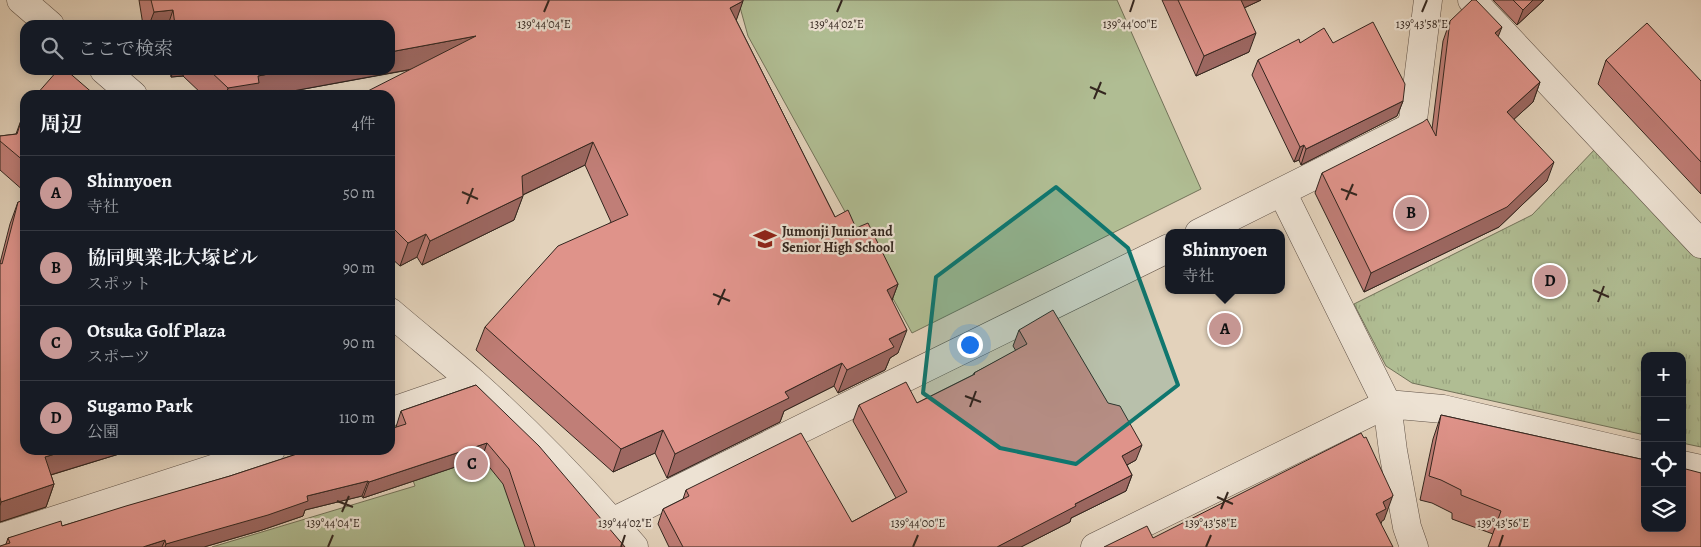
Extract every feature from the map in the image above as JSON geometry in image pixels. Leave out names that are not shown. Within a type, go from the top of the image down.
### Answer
[{"type":"street","points":[[21,0],[44,20]]},
{"type":"street","points":[[1207,229],[1409,128],[1413,120],[1428,0]]},
{"type":"street","points":[[1472,0],[1701,244]]},
{"type":"street","points":[[110,75],[127,90]]},
{"type":"street","points":[[1282,192],[1387,404],[1392,451],[1407,527],[1414,547]]},
{"type":"street","points":[[612,522],[1165,250]]},
{"type":"street","points":[[395,316],[474,383],[527,433],[634,547]]},
{"type":"street","points":[[395,410],[474,383]]},
{"type":"street","points":[[1095,547],[1387,404],[1443,409],[1641,455]]},
{"type":"street","points":[[0,538],[257,455]]},
{"type":"street","points":[[1686,466],[1701,469]]},
{"type":"highlighted area","points":[[1056,187],[1128,248],[1178,385],[1076,464],[1000,448],[923,393],[936,277]]},
{"type":"green space","points":[[738,0],[1117,0],[1201,189],[912,333],[748,36]]},
{"type":"green space","points":[[1597,147],[1701,259],[1701,447],[1686,444],[1686,352],[1641,352],[1641,434],[1412,383],[1386,366],[1354,304],[1532,215]]},
{"type":"green space","points":[[472,399],[608,547],[212,547],[415,486],[395,429],[395,420]]},
{"type":"building","points":[[151,0],[743,0],[730,8],[835,217],[848,210],[856,228],[868,223],[898,284],[887,290],[907,330],[889,339],[894,347],[847,370],[842,363],[785,392],[789,398],[675,454],[663,430],[621,449],[485,327],[558,246],[628,215],[593,142],[522,176],[523,196],[430,241],[426,234],[408,243],[395,230],[395,90],[370,90],[476,36],[395,51],[395,20],[174,20],[173,10],[154,12]]},
{"type":"building","points":[[1178,0],[1241,0],[1256,33],[1204,56]]},
{"type":"building","points":[[1472,0],[1476,0],[1502,27],[1495,33],[1540,82],[1507,112],[1554,162],[1507,207],[1371,273],[1322,173],[1427,119],[1436,136],[1450,21]]},
{"type":"building","points":[[1513,0],[1533,0],[1523,10]]},
{"type":"building","points":[[1373,22],[1405,84],[1403,101],[1306,149],[1304,145],[1300,147],[1258,60],[1299,39],[1300,43],[1324,28],[1333,43]]},
{"type":"building","points":[[1647,23],[1701,81],[1701,162],[1606,60]]},
{"type":"building","points":[[54,75],[72,75],[89,90],[40,90]]},
{"type":"building","points":[[214,75],[263,75],[258,76],[259,83],[228,88]]},
{"type":"building","points":[[20,125],[20,158],[0,141],[0,136],[17,134]]},
{"type":"building","points":[[20,201],[20,455],[52,455],[45,457],[54,484],[1,502],[0,263],[2,264],[18,202]]},
{"type":"building","points":[[1053,310],[1108,403],[1120,406],[1142,445],[1122,456],[1132,475],[997,547],[683,547],[663,509],[689,496],[686,490],[801,433],[852,522],[907,492],[859,405],[906,382],[917,403],[975,374],[1027,344],[1019,330]]},
{"type":"building","points":[[476,385],[539,446],[625,547],[535,547],[509,469],[487,443],[369,482],[307,496],[308,501],[268,515],[166,544],[165,540],[143,547],[0,547],[10,543],[8,538],[61,521],[62,526],[294,455],[395,455],[395,427],[406,424],[401,411]]},
{"type":"building","points":[[1441,415],[1641,459],[1641,532],[1686,532],[1686,469],[1701,473],[1701,547],[1488,547],[1501,511],[1461,495],[1461,490],[1429,476]]},
{"type":"building","points":[[1361,433],[1364,438],[1366,437],[1393,495],[1383,502],[1386,509],[1376,514],[1393,547],[1104,547],[1147,526],[1153,538]]},
{"type":"place","name":"協同興業北大塚ビル","points":[[1411,213]]},
{"type":"place","name":"Jumonji Junior and Senior High School","points":[[765,239]]},
{"type":"place","name":"Sugamo Park","points":[[1550,281]]},
{"type":"place","name":"Shinnyoen","points":[[1225,329]]},
{"type":"place","name":"Otsuka Golf Plaza","points":[[472,464]]}]
